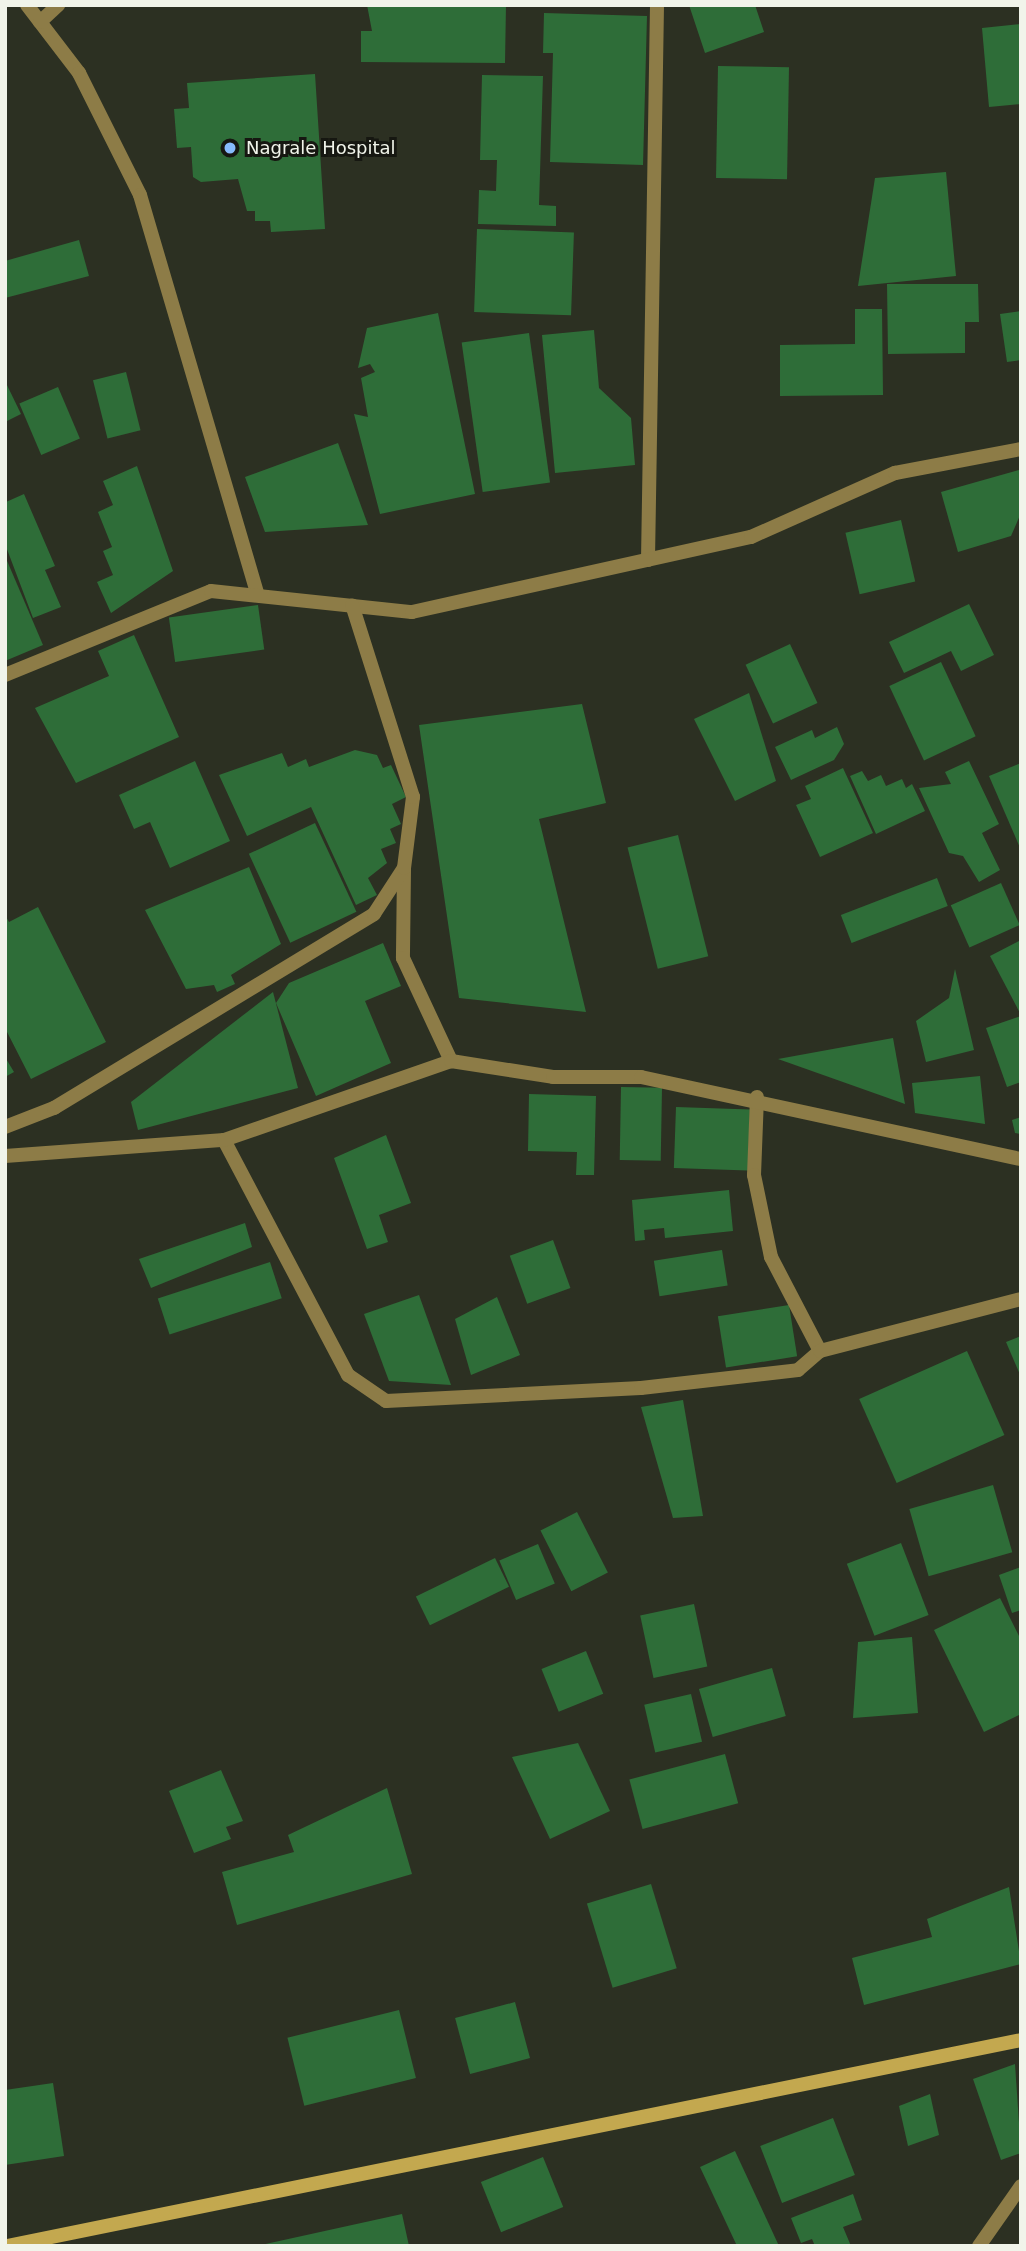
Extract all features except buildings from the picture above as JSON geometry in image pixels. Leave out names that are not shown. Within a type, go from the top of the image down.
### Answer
[{"type":"main road","points":[[7,2246],[1021,2040]]},
{"type":"street","points":[[27,5],[79,73],[140,195],[257,592]]},
{"type":"street","points":[[40,22],[58,5]]},
{"type":"street","points":[[648,560],[657,6]]},
{"type":"street","points":[[5,675],[211,591],[257,592],[412,612],[751,537],[895,474],[1021,449]]},
{"type":"street","points":[[352,605],[413,797],[404,868],[403,958],[451,1061]]},
{"type":"street","points":[[5,1127],[113,1074],[374,914],[404,868]]},
{"type":"street","points":[[5,1156],[224,1140],[451,1061],[553,1077],[641,1077],[757,1097],[1021,1158]]},
{"type":"street","points":[[757,1097],[754,1175],[771,1257],[820,1351]]},
{"type":"street","points":[[224,1140],[348,1375],[386,1401],[641,1388],[798,1370],[820,1351],[1021,1298]]},
{"type":"street","points":[[979,2246],[1021,2186]]},
{"type":"place","name":"Nagrale Hospital","points":[[230,148]]}]
